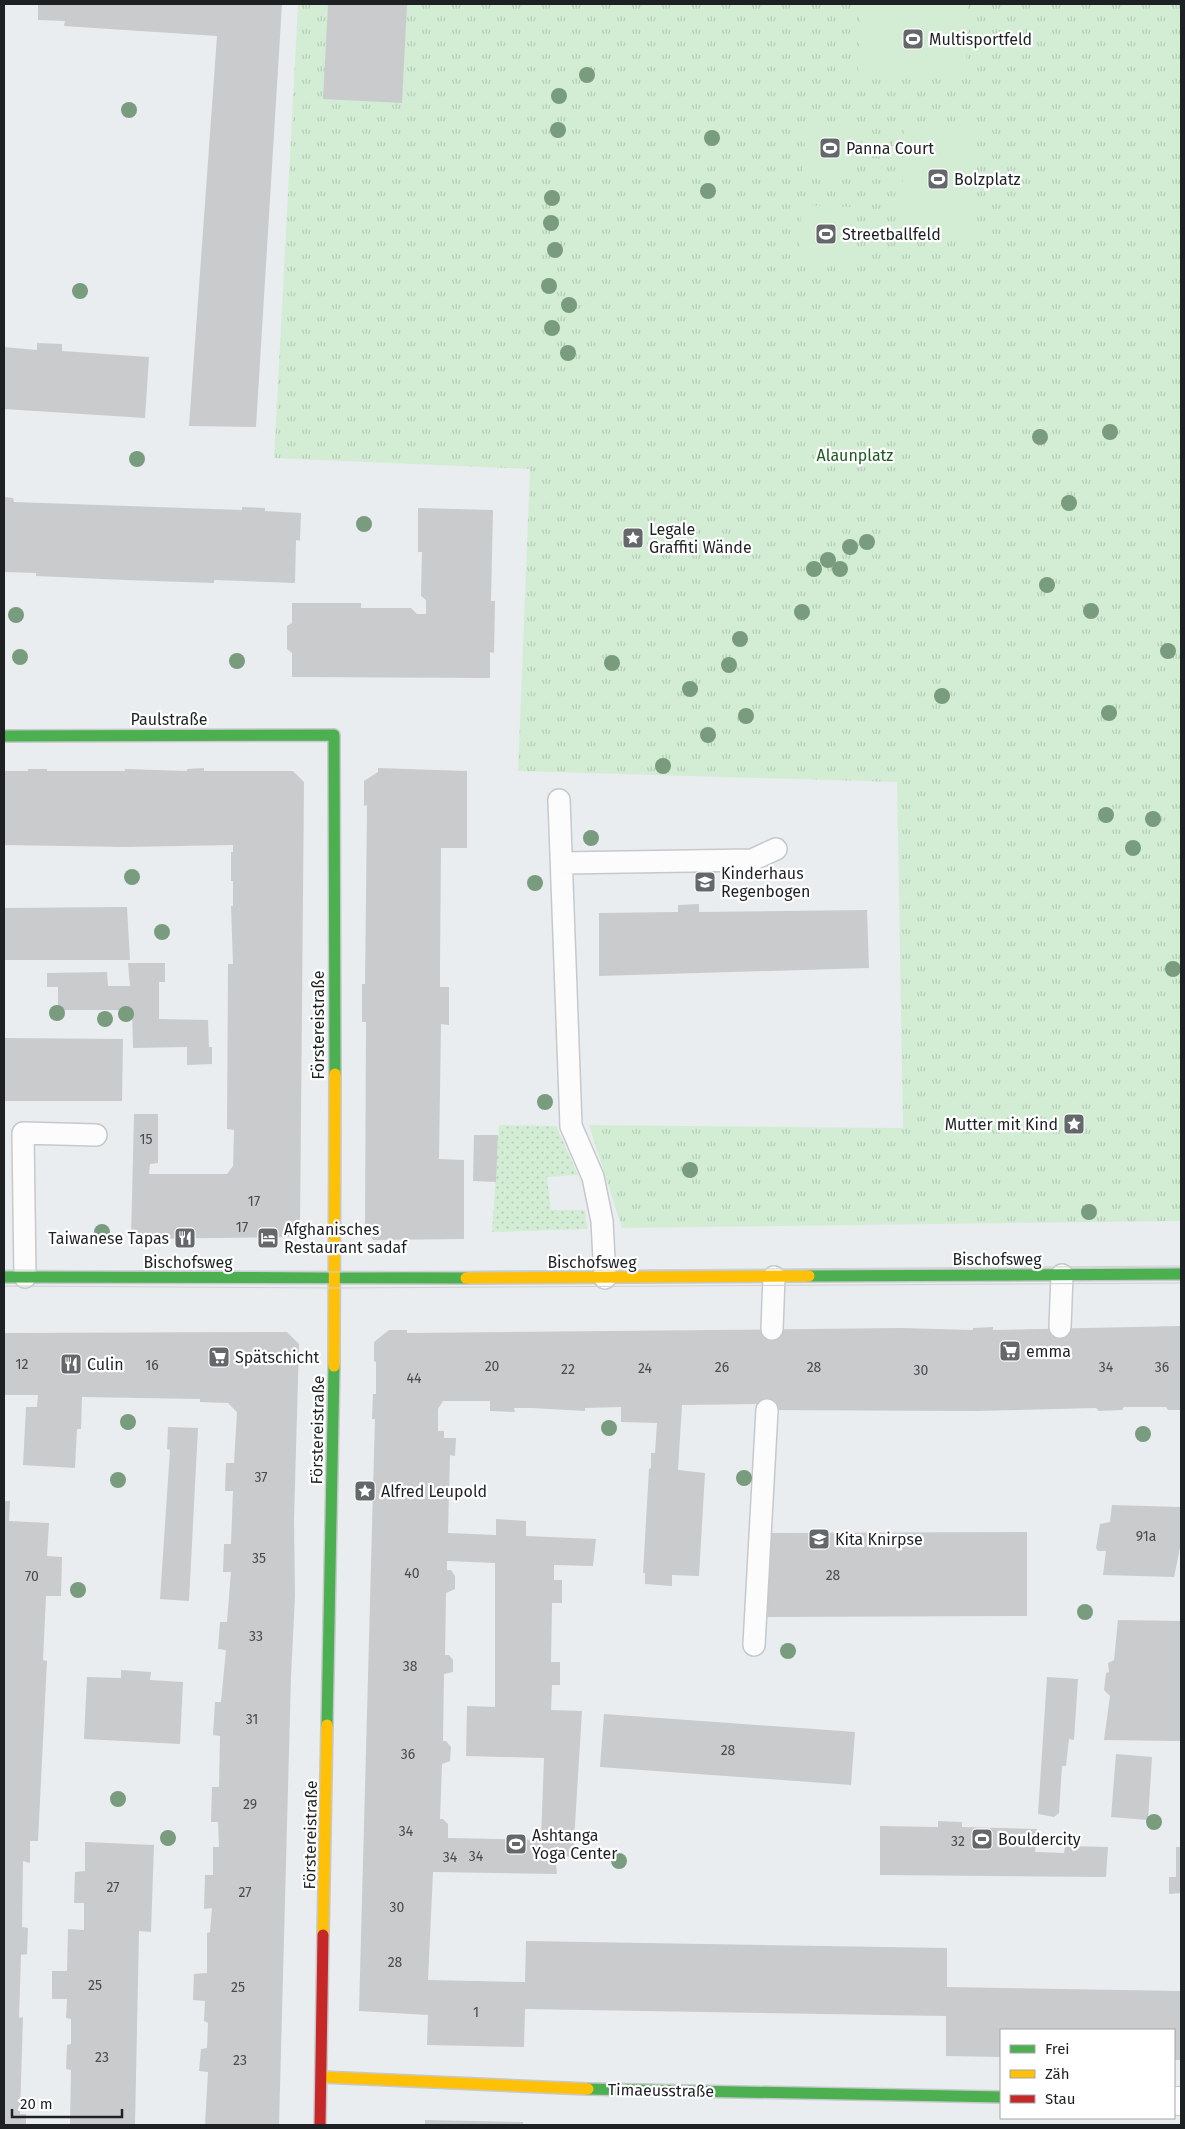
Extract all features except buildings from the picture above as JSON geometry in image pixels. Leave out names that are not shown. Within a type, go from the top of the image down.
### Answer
[{"type":"street","name":"Paulstraße","points":[[4,736],[334,736]]},
{"type":"street","name":"Förstereistraße","points":[[320,2125],[335,1279],[334,736]]},
{"type":"street","name":"Bischofsweg","points":[[4,1277],[335,1279],[1181,1274]]},
{"type":"street","name":"Timaeusstraße","points":[[322,2077],[628,2091],[1000,2098]]},
{"type":"lane","points":[[559,800],[571,1126],[593,1177],[602,1221],[605,1278]]},
{"type":"lane","points":[[562,863],[752,860],[776,849]]},
{"type":"lane","points":[[25,1277],[24,1133],[96,1135]]},
{"type":"lane","points":[[1060,1327],[1062,1275]]},
{"type":"lane","points":[[772,1330],[774,1277]]},
{"type":"lane","points":[[754,1645],[767,1410]]},
{"type":"green space","name":"Alaunplatz","points":[[298,4],[1181,4],[1181,1221],[622,1228],[589,1125],[903,1128],[897,782],[518,771],[530,469],[274,458]]},
{"type":"green space","name":"Multisportfeld","points":[[860,4],[968,4],[966,78],[858,75]]},
{"type":"green space","name":"Panna Court","points":[[806,121],[856,123],[854,176],[803,173]]},
{"type":"green space","name":"Bolzplatz","points":[[904,122],[975,124],[972,237],[901,235]]},
{"type":"green space","name":"Streetballfeld","points":[[802,205],[853,207],[851,263],[799,261]]},
{"type":"green space","points":[[499,1125],[556,1126],[578,1175],[547,1177],[551,1210],[585,1210],[587,1229],[492,1232]]},
{"type":"tram line","points":[[4,1270],[335,1272],[1181,1266]]},
{"type":"tram line","points":[[4,1286],[335,1288],[1181,1283]]},
{"type":"traffic: fast","points":[[4,736],[334,735],[335,1074]]},
{"type":"traffic: fast","points":[[809,1276],[1181,1274]]},
{"type":"traffic: fast","points":[[4,1277],[466,1278]]},
{"type":"traffic: fast","points":[[327,1725],[334,1366]]},
{"type":"traffic: fast","points":[[588,2089],[1000,2097]]},
{"type":"traffic: slow","points":[[334,1366],[335,1074]]},
{"type":"traffic: slow","points":[[466,1278],[809,1276]]},
{"type":"traffic: slow","points":[[323,1935],[327,1725]]},
{"type":"traffic: slow","points":[[322,2077],[588,2089]]},
{"type":"traffic: jam","points":[[320,2125],[323,1935]]},
{"type":"place","name":"Multisportfeld","points":[[913,39]]},
{"type":"place","name":"Panna Court","points":[[830,148]]},
{"type":"place","name":"Bolzplatz","points":[[938,179]]},
{"type":"place","name":"Streetballfeld","points":[[826,234]]},
{"type":"place","name":"Legale Graffiti Wände","points":[[633,538]]},
{"type":"place","name":"Kinderhaus Regenbogen","points":[[705,882]]},
{"type":"place","name":"Mutter mit Kind","points":[[1074,1124]]},
{"type":"place","name":"Taiwanese Tapas","points":[[185,1238]]},
{"type":"place","name":"Afghanisches Restaurant sadaf","points":[[268,1238]]},
{"type":"place","name":"emma","points":[[1010,1351]]},
{"type":"place","name":"Spätschicht","points":[[219,1357]]},
{"type":"place","name":"Culin","points":[[71,1364]]},
{"type":"place","name":"Alfred Leupold","points":[[365,1491]]},
{"type":"place","name":"Kita Knirpse","points":[[819,1539]]},
{"type":"place","name":"Bouldercity","points":[[982,1839]]},
{"type":"place","name":"Ashtanga Yoga Center","points":[[516,1844]]}]
